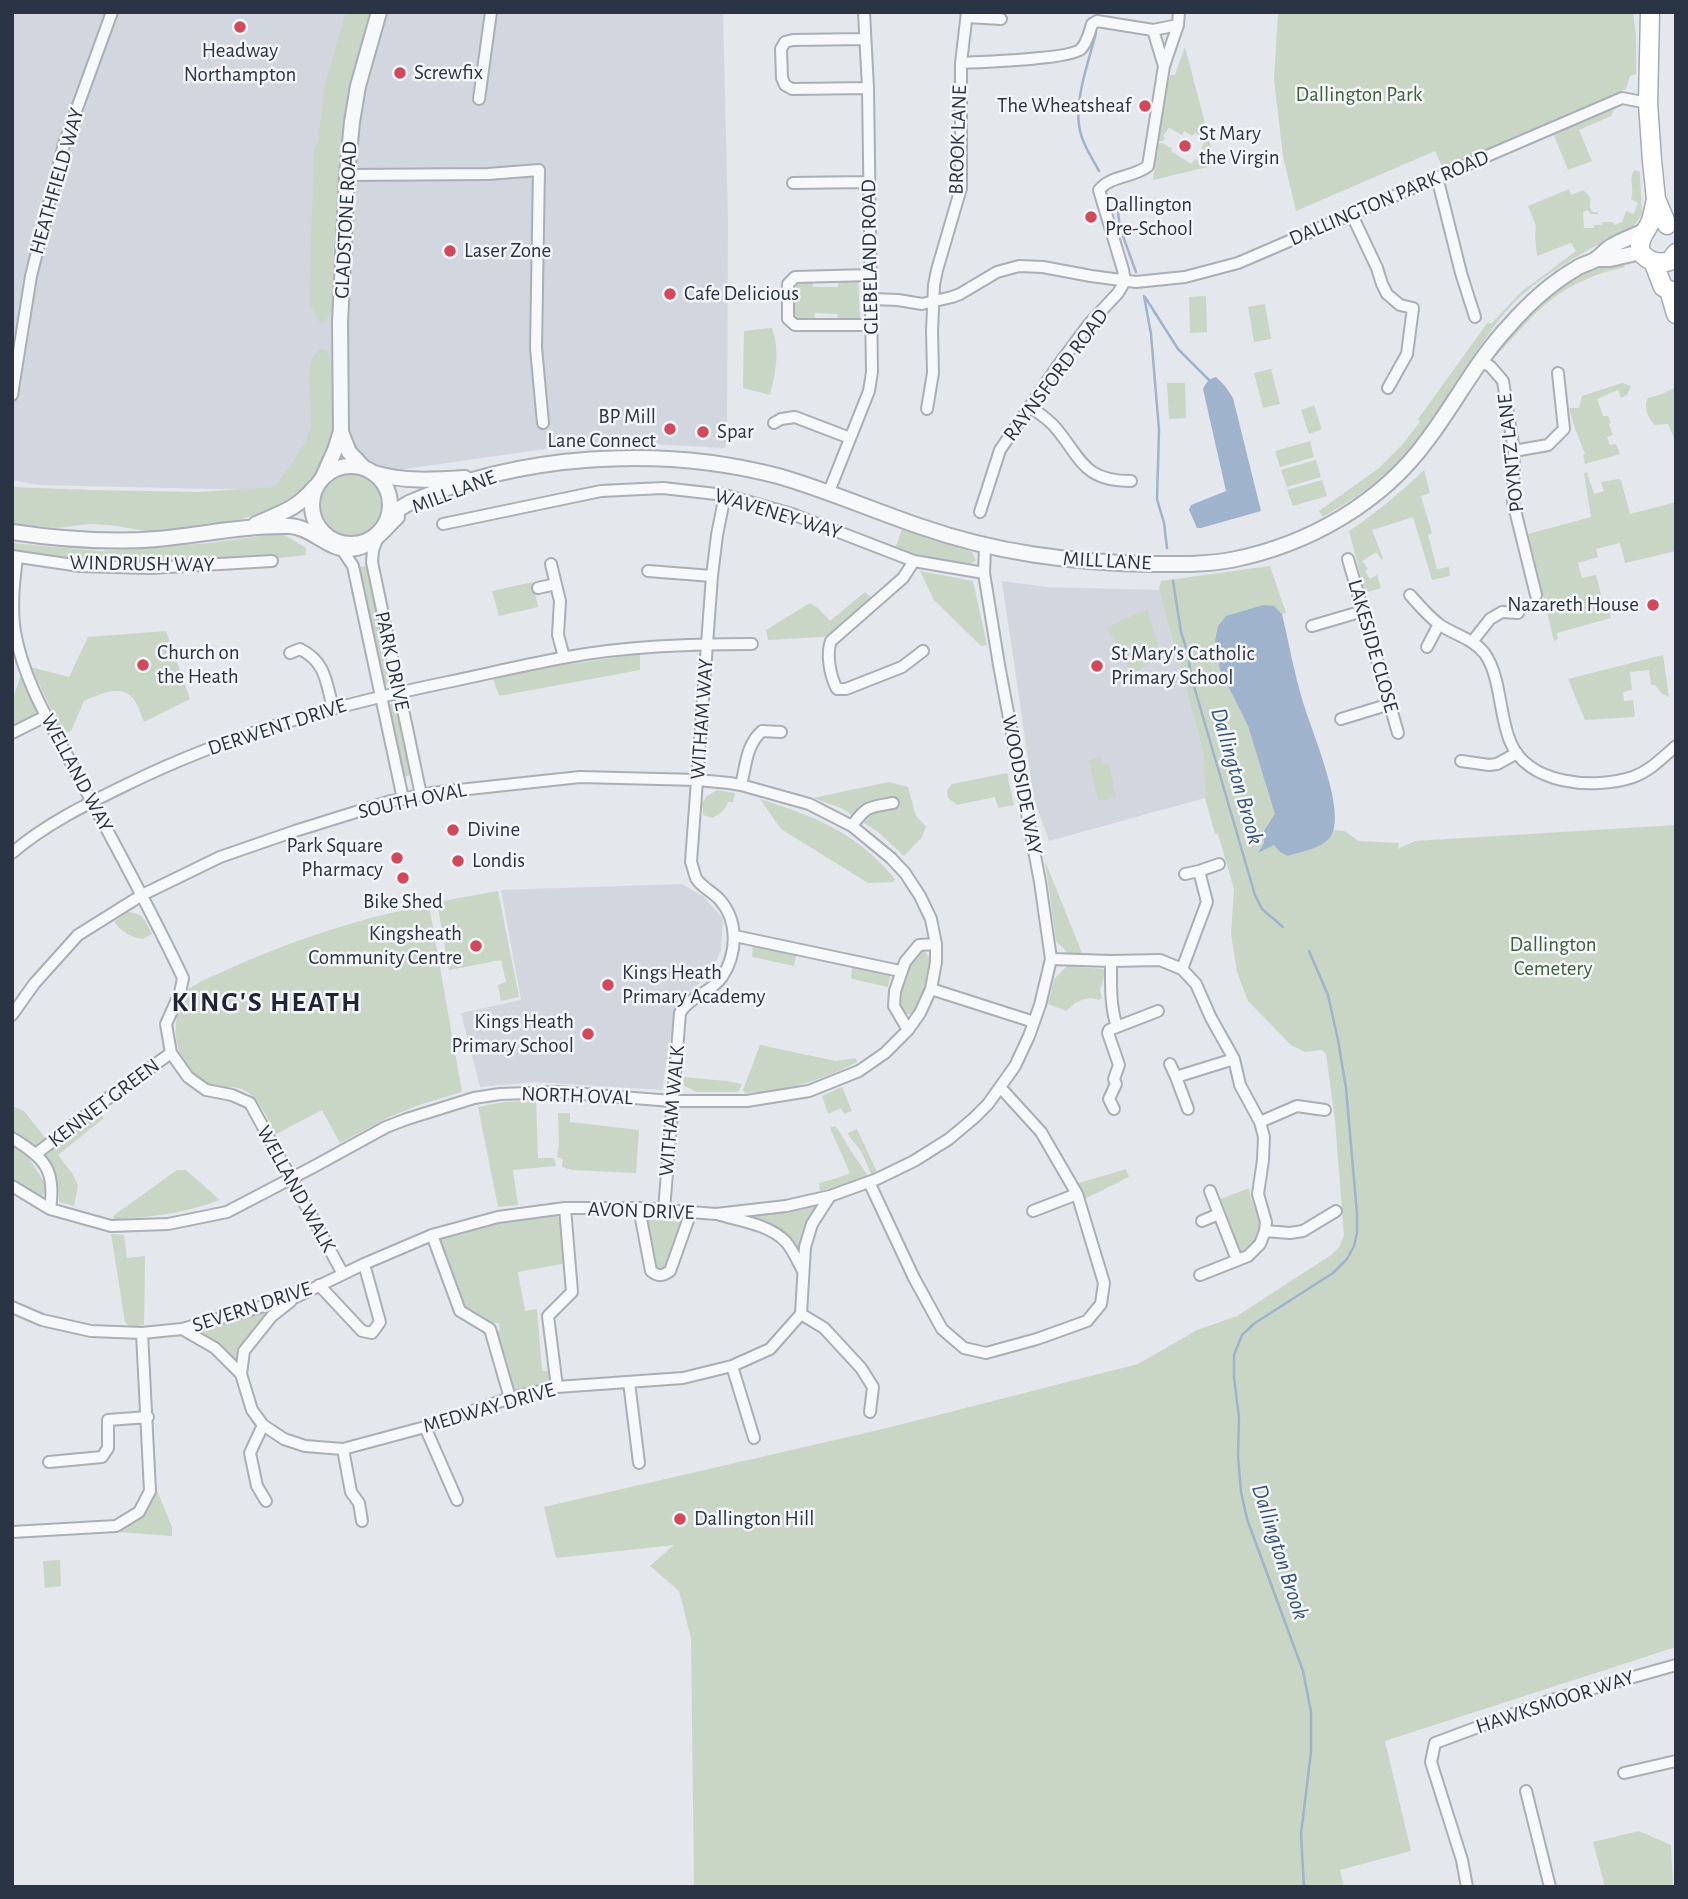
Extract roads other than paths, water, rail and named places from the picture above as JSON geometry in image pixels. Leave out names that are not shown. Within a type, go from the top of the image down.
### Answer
[{"type":"main road","points":[[1650,12],[1648,103],[1656,200],[1664,228],[1640,245],[1660,257],[1673,284],[1669,290],[1676,314]]},
{"type":"street","name":"HEATHFIELD WAY","points":[[12,395],[31,276],[64,144],[112,12]]},
{"type":"street","name":"GLADSTONE ROAD","points":[[369,471],[349,452],[341,431],[340,323],[347,175],[358,86],[379,12]]},
{"type":"street","points":[[479,99],[491,12]]},
{"type":"street","name":"GLEBELAND ROAD","points":[[828,494],[869,391],[872,372],[868,88],[864,12]]},
{"type":"street","points":[[872,299],[922,304],[960,295],[987,277],[1019,266],[1043,267],[1125,281],[1099,190],[1104,183],[1140,172],[1148,166],[1164,66],[1178,24],[1179,12]]},
{"type":"street","points":[[961,63],[967,15],[1001,19]]},
{"type":"street","name":"BROOK LANE","points":[[927,409],[933,373],[932,331],[937,270],[961,188],[961,63],[1075,52],[1083,46],[1092,24],[1097,21],[1153,30],[1178,24]]},
{"type":"street","points":[[1153,30],[1164,66]]},
{"type":"street","points":[[865,39],[785,42],[781,49],[782,78],[785,85],[792,89],[868,88]]},
{"type":"street","name":"DALLINGTON PARK ROAD","points":[[1125,281],[1185,276],[1238,263],[1622,98],[1648,103]]},
{"type":"street","points":[[347,175],[488,174],[539,170],[536,348],[543,423]]},
{"type":"street","points":[[1437,177],[1475,317]]},
{"type":"street","points":[[793,183],[868,182]]},
{"type":"street","points":[[1351,213],[1387,294],[1400,305],[1413,308],[1407,354],[1388,388]]},
{"type":"street","name":"MILL LANE","points":[[381,530],[399,509],[409,503],[477,478],[510,470],[619,458],[723,465],[767,474],[798,482],[985,547],[1041,557],[1101,563],[1161,564],[1231,559],[1285,544],[1349,513],[1370,498],[1409,464],[1428,440],[1480,360],[1531,302],[1609,247],[1664,228]]},
{"type":"street","points":[[1597,258],[1660,257]]},
{"type":"street","points":[[870,275],[795,277],[788,284],[788,319],[795,325],[872,325]]},
{"type":"street","name":"RAYNSFORD ROAD","points":[[980,512],[1000,450],[1089,324],[1118,293],[1125,281]]},
{"type":"street","name":"POYNTZ LANE","points":[[1480,360],[1503,381],[1514,451],[1513,502],[1536,595]]},
{"type":"street","points":[[1514,451],[1548,445],[1564,429],[1558,373]]},
{"type":"street","points":[[1030,407],[1053,425],[1088,471],[1112,481],[1131,481]]},
{"type":"street","points":[[777,417],[795,417],[850,438]]},
{"type":"street","name":"GLADSTONE ROAD","points":[[320,481],[341,431]]},
{"type":"street","points":[[249,527],[293,508],[307,497],[320,481],[338,468],[356,466],[369,471],[387,490],[389,512],[381,530]]},
{"type":"street","name":"MILL LANE","points":[[338,544],[348,549],[381,530],[420,501],[453,492],[510,470]]},
{"type":"street","name":"MILL LANE","points":[[369,471],[414,481],[477,478]]},
{"type":"street","points":[[320,481],[313,495],[313,516],[318,525],[338,544]]},
{"type":"street","name":"WAVENEY WAY","points":[[443,524],[601,491],[663,488],[725,495],[792,514],[914,561],[984,573]]},
{"type":"street","name":"WITHAM WAY","points":[[725,495],[712,576],[691,862],[696,879],[719,898],[725,907],[735,936]]},
{"type":"street","points":[[12,532],[130,540],[249,527],[295,526],[328,543],[338,544]]},
{"type":"street","name":"PARK DRIVE","points":[[381,530],[373,550],[372,562],[421,795]]},
{"type":"street","name":"PARK DRIVE","points":[[338,544],[353,566],[403,799]]},
{"type":"street","name":"WOODSIDE WAY","points":[[985,547],[984,573],[1040,882],[1051,959],[1034,1022]]},
{"type":"street","name":"WINDRUSH WAY","points":[[15,557],[80,566],[150,568],[272,561]]},
{"type":"street","name":"WELLAND WAY","points":[[15,557],[15,632],[26,674],[183,978],[180,993],[166,1024],[172,1053]]},
{"type":"street","name":"LAKESIDE CLOSE","points":[[1348,559],[1398,733]]},
{"type":"street","points":[[914,561],[903,578],[831,641],[829,649],[832,681],[837,689],[846,689],[902,667],[923,651]]},
{"type":"street","points":[[551,564],[560,601],[558,635],[564,657]]},
{"type":"street","points":[[648,571],[712,576]]},
{"type":"street","points":[[538,588],[556,584]]},
{"type":"street","points":[[1410,595],[1439,624],[1483,651],[1492,668],[1510,743],[1534,769],[1552,778],[1596,783],[1633,777],[1674,750]]},
{"type":"street","points":[[1312,626],[1363,611]]},
{"type":"street","points":[[1472,642],[1490,619],[1502,612],[1518,612]]},
{"type":"street","points":[[1427,647],[1439,624]]},
{"type":"street","name":"DERWENT DRIVE","points":[[12,853],[53,823],[165,766],[241,736],[333,708],[564,657],[634,648],[752,644]]},
{"type":"street","points":[[290,653],[300,649],[312,655],[322,666],[333,708]]},
{"type":"street","points":[[1341,719],[1390,704]]},
{"type":"street","points":[[12,733],[46,716]]},
{"type":"street","points":[[741,785],[750,745],[755,737],[762,732],[781,732]]},
{"type":"street","points":[[1461,761],[1497,764],[1517,753]]},
{"type":"street","name":"SOUTH OVAL","points":[[12,1015],[34,984],[78,934],[142,895],[220,857],[295,831],[421,795],[580,777],[698,780],[741,785],[809,804],[852,826],[905,873],[920,896],[930,919],[936,944]]},
{"type":"street","points":[[852,826],[862,812],[870,807],[893,803]]},
{"type":"street","points":[[1185,874],[1219,864]]},
{"type":"street","points":[[1182,969],[1207,902],[1199,871]]},
{"type":"street","points":[[735,936],[900,971]]},
{"type":"street","name":"WITHAM WALK","points":[[664,1210],[680,1013],[687,1003],[711,989],[720,980],[729,965],[735,936]]},
{"type":"street","points":[[908,1030],[894,1006],[900,971],[919,945],[936,944]]},
{"type":"street","name":"NORTH OVAL","points":[[12,1185],[50,1209],[111,1226],[168,1224],[227,1212],[387,1127],[474,1098],[558,1091],[672,1101],[747,1101],[809,1091],[859,1071],[885,1053],[908,1030],[920,1013],[930,989],[936,962],[936,944]]},
{"type":"street","points":[[1051,959],[1160,960],[1182,969],[1196,984],[1234,1059],[1240,1085],[1260,1122],[1264,1137],[1258,1194],[1266,1223],[1265,1231],[1259,1244],[1248,1256],[1200,1275]]},
{"type":"street","points":[[1111,961],[1113,1029]]},
{"type":"street","points":[[930,989],[1034,1022]]},
{"type":"street","points":[[1114,1109],[1110,1099],[1119,1065],[1108,1033],[1158,1012]]},
{"type":"street","name":"AVON DRIVE","points":[[565,1208],[639,1208],[716,1214],[786,1206],[830,1196],[869,1182],[914,1161],[949,1139],[974,1118],[1014,1066],[1030,1036],[1034,1022]]},
{"type":"street","name":"WELLAND WALK","points":[[172,1053],[188,1077],[206,1090],[232,1095],[250,1103],[343,1274]]},
{"type":"street","name":"KENNET GREEN","points":[[36,1154],[172,1053]]},
{"type":"street","points":[[1177,1077],[1234,1059]]},
{"type":"street","points":[[1171,1064],[1188,1109]]},
{"type":"street","points":[[869,1182],[914,1278],[942,1329],[964,1348],[986,1353],[1087,1321],[1101,1304],[1104,1283],[1077,1194],[1041,1132],[1000,1087]]},
{"type":"street","points":[[1260,1122],[1297,1107],[1325,1110]]},
{"type":"street","points":[[12,1138],[36,1154],[50,1173],[53,1192],[50,1209]]},
{"type":"street","points":[[1210,1191],[1237,1260]]},
{"type":"street","points":[[1033,1210],[1077,1194]]},
{"type":"street","points":[[830,1196],[812,1224],[805,1247],[801,1314],[824,1328],[861,1368],[873,1387],[870,1412]]},
{"type":"street","points":[[557,1387],[548,1316],[572,1292],[565,1208]]},
{"type":"street","name":"SEVERN DRIVE","points":[[12,1307],[42,1320],[91,1331],[142,1333],[182,1329],[296,1297],[432,1235],[498,1217],[565,1208]]},
{"type":"street","points":[[639,1208],[651,1272],[657,1276],[670,1271],[691,1212]]},
{"type":"street","points":[[1265,1231],[1303,1231],[1336,1212]]},
{"type":"street","name":"AVON DRIVE","points":[[716,1214],[777,1234],[788,1244],[803,1271]]},
{"type":"street","points":[[1202,1222],[1219,1214]]},
{"type":"street","points":[[432,1235],[460,1311],[490,1329],[510,1398]]},
{"type":"street","points":[[319,1285],[362,1331],[372,1333],[380,1322],[364,1264]]},
{"type":"street","points":[[266,1501],[257,1486],[250,1453],[263,1425],[251,1410],[241,1374],[244,1351],[272,1316],[296,1297]]},
{"type":"street","name":"MEDWAY DRIVE","points":[[263,1425],[284,1439],[304,1446],[343,1449],[425,1427],[510,1398],[557,1387],[683,1378],[732,1366],[770,1349],[801,1314]]},
{"type":"street","points":[[182,1329],[215,1348],[241,1374]]},
{"type":"street","points":[[12,1532],[116,1526],[139,1513],[150,1491],[142,1333]]},
{"type":"street","points":[[732,1366],[754,1438]]},
{"type":"street","points":[[629,1382],[639,1463]]},
{"type":"street","points":[[49,1462],[102,1457],[108,1448],[108,1420],[148,1418]]},
{"type":"street","points":[[425,1427],[457,1500]]},
{"type":"street","points":[[343,1449],[351,1492],[359,1503],[362,1521]]},
{"type":"street","name":"HAWKSMOOR WAY","points":[[1467,1887],[1462,1860],[1431,1762],[1435,1743],[1548,1701],[1676,1665]]},
{"type":"street","points":[[1624,1773],[1676,1761]]},
{"type":"street","points":[[1526,1791],[1550,1887]]},
{"type":"water","points":[[1216,377],[1233,398],[1261,511],[1197,528],[1189,510],[1191,505],[1226,491],[1203,389],[1208,381]]},
{"type":"water","points":[[1263,605],[1274,606],[1282,614],[1300,691],[1326,770],[1334,808],[1335,824],[1331,836],[1317,847],[1288,856],[1274,845],[1258,853],[1264,843],[1263,832],[1275,814],[1248,726],[1220,670],[1215,641],[1218,626],[1226,616]]},
{"type":"waterway","name":"Dallington Brook","points":[[1096,33],[1083,79],[1078,114],[1082,137],[1099,171]]},
{"type":"waterway","name":"Dallington Brook","points":[[1116,196],[1120,228],[1136,272]]},
{"type":"waterway","name":"Dallington Brook","points":[[1144,296],[1151,334],[1159,430],[1157,499],[1167,548]]},
{"type":"waterway","points":[[1145,297],[1178,349],[1209,380]]},
{"type":"waterway","name":"Dallington Brook","points":[[1173,581],[1191,676],[1255,895],[1262,909],[1283,927]]},
{"type":"waterway","name":"Dallington Brook","points":[[1304,1887],[1301,1834],[1311,1752],[1311,1712],[1303,1671],[1247,1519],[1241,1492],[1234,1355],[1242,1335],[1255,1323],[1333,1273],[1347,1259],[1357,1233],[1346,1088],[1338,1040],[1328,995],[1309,951]]},
{"type":"place","name":"Headway Northampton","points":[[240,27]]},
{"type":"place","name":"Screwfix","points":[[400,73]]},
{"type":"place","name":"The Wheatsheaf","points":[[1145,106]]},
{"type":"place","name":"St Mary the Virgin","points":[[1185,146]]},
{"type":"place","name":"Dallington Pre-School","points":[[1091,217]]},
{"type":"place","name":"Laser Zone","points":[[450,251]]},
{"type":"place","name":"Cafe Delicious","points":[[670,294]]},
{"type":"place","name":"BP Mill Lane Connect","points":[[670,429]]},
{"type":"place","name":"Spar","points":[[703,432]]},
{"type":"place","name":"Nazareth House","points":[[1653,605]]},
{"type":"place","name":"Church on the Heath","points":[[143,665]]},
{"type":"place","name":"St Mary's Catholic Primary School","points":[[1097,666]]},
{"type":"place","name":"Divine","points":[[453,830]]},
{"type":"place","name":"Park Square Pharmacy","points":[[397,858]]},
{"type":"place","name":"Londis","points":[[458,861]]},
{"type":"place","name":"Bike Shed","points":[[403,878]]},
{"type":"place","name":"Kingsheath Community Centre","points":[[476,946]]},
{"type":"place","name":"Kings Heath Primary Academy","points":[[608,985]]},
{"type":"place","name":"Kings Heath Primary School","points":[[588,1034]]},
{"type":"place","name":"Dallington Hill","points":[[680,1519]]},
{"type":"district","name":"KING'S HEATH","points":[[267,1003]]},
{"type":"park label","name":"Dallington Park","points":[[1359,95]]},
{"type":"park label","name":"Dallington Cemetery","points":[[1553,957]]}]
